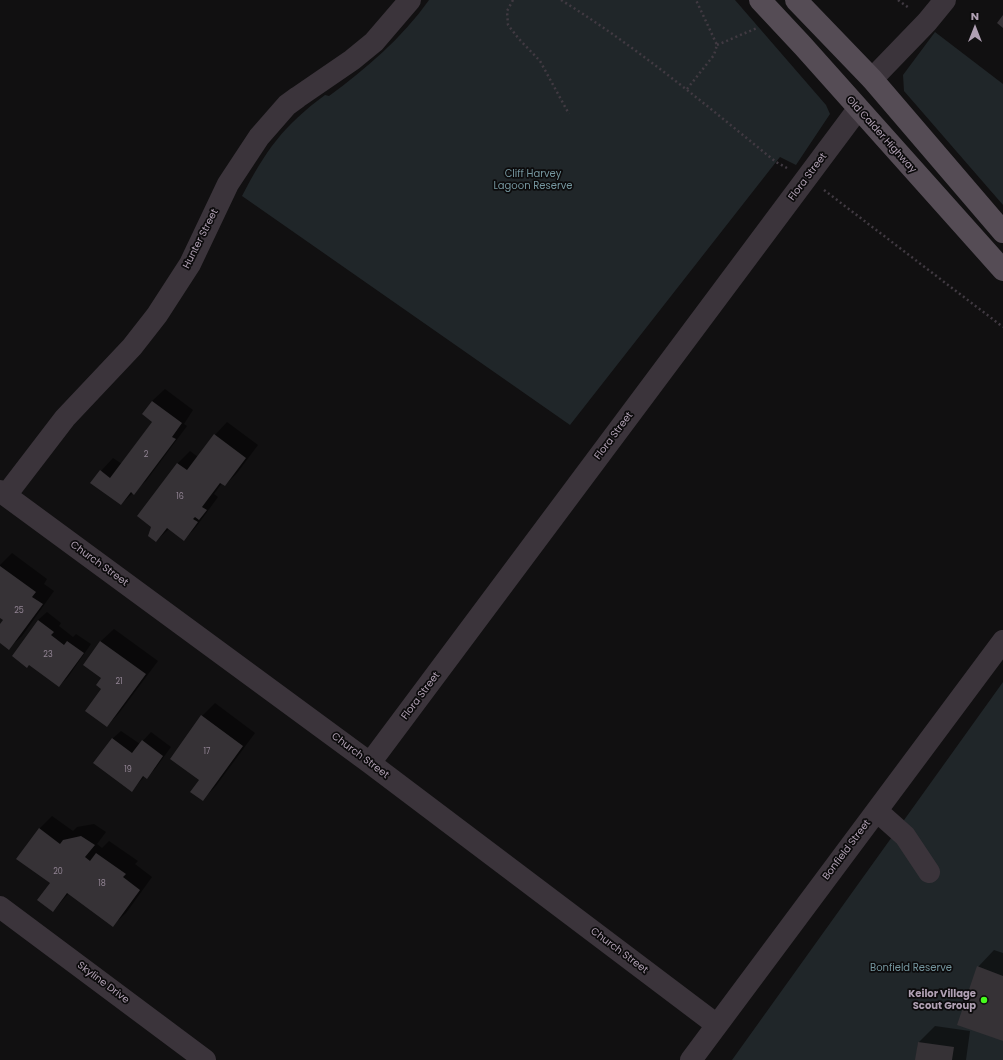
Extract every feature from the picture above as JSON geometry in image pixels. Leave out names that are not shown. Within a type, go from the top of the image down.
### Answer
[{"type":"main road","name":"Old Calder Highway","points":[[760,0],[1003,270]]},
{"type":"main road","points":[[796,0],[872,79],[1003,232]]},
{"type":"main road","points":[[858,109],[872,79]]},
{"type":"street","name":"Hunter Street","points":[[3,493],[61,424],[132,347],[157,315],[190,264],[228,184],[259,137],[287,105],[352,60],[374,42],[410,0]]},
{"type":"street","points":[[872,79],[898,53],[945,0]]},
{"type":"street","name":"Flora Street","points":[[370,763],[858,109]]},
{"type":"street","name":"Church Street","points":[[3,493],[370,763],[718,1025]]},
{"type":"street","name":"Bonfield Street","points":[[691,1060],[1003,641]]},
{"type":"street","points":[[876,811],[905,836],[929,872]]},
{"type":"street","name":"Skyline Drive","points":[[0,907],[206,1060]]},
{"type":"path","points":[[513,0],[507,11],[508,25],[540,61],[569,114]]},
{"type":"path","points":[[561,0],[598,23],[687,88],[776,162],[822,189],[1003,327]]},
{"type":"path","points":[[687,88],[714,54],[717,45],[696,0]]},
{"type":"green space","name":"Cliff Harvey Lagoon Reserve","points":[[429,0],[735,0],[826,105],[830,114],[796,165],[780,157],[570,425],[242,196],[259,165],[287,128],[310,106],[325,95],[329,96],[357,75],[383,52],[419,14]]},
{"type":"green space","points":[[935,32],[1003,84],[1003,205],[904,91],[903,75]]},
{"type":"green space","name":"Bonfield Reserve","points":[[1003,682],[1003,1060],[732,1060]]},
{"type":"building","points":[[1003,15],[1003,28],[997,23]]},
{"type":"building","points":[[152,401],[182,423],[172,437],[176,439],[134,495],[131,492],[121,505],[90,483],[100,470],[110,478],[152,422],[142,414]]},
{"type":"building","points":[[214,434],[246,458],[225,486],[220,483],[202,507],[207,510],[199,520],[195,517],[193,519],[198,522],[184,541],[167,528],[156,542],[148,536],[151,527],[137,516],[177,463],[187,470]]},
{"type":"building","points":[[0,566],[36,592],[32,597],[43,604],[9,650],[0,643],[0,624],[3,620],[0,618]]},
{"type":"building","points":[[38,620],[54,632],[51,635],[64,645],[67,641],[84,653],[59,687],[29,665],[27,668],[12,656]]},
{"type":"building","points":[[100,641],[146,674],[107,727],[85,711],[101,689],[96,685],[101,678],[83,665]]},
{"type":"building","points":[[201,715],[243,746],[203,801],[190,792],[199,780],[170,759]]},
{"type":"building","points":[[112,738],[132,753],[142,740],[163,756],[147,779],[143,776],[132,792],[93,763]]},
{"type":"building","points":[[39,828],[60,844],[63,840],[81,836],[95,845],[85,857],[90,861],[96,853],[126,874],[123,877],[140,890],[113,927],[67,893],[53,912],[37,900],[50,883],[16,859]]},
{"type":"building","name":"Keilor Village Scout Group","points":[[977,966],[1003,976],[1003,1041],[957,1025]]},
{"type":"building","points":[[918,1042],[954,1047],[952,1060],[915,1060]]},
{"type":"place","name":"Keilor Village Scout Group","points":[[984,1000]]}]
